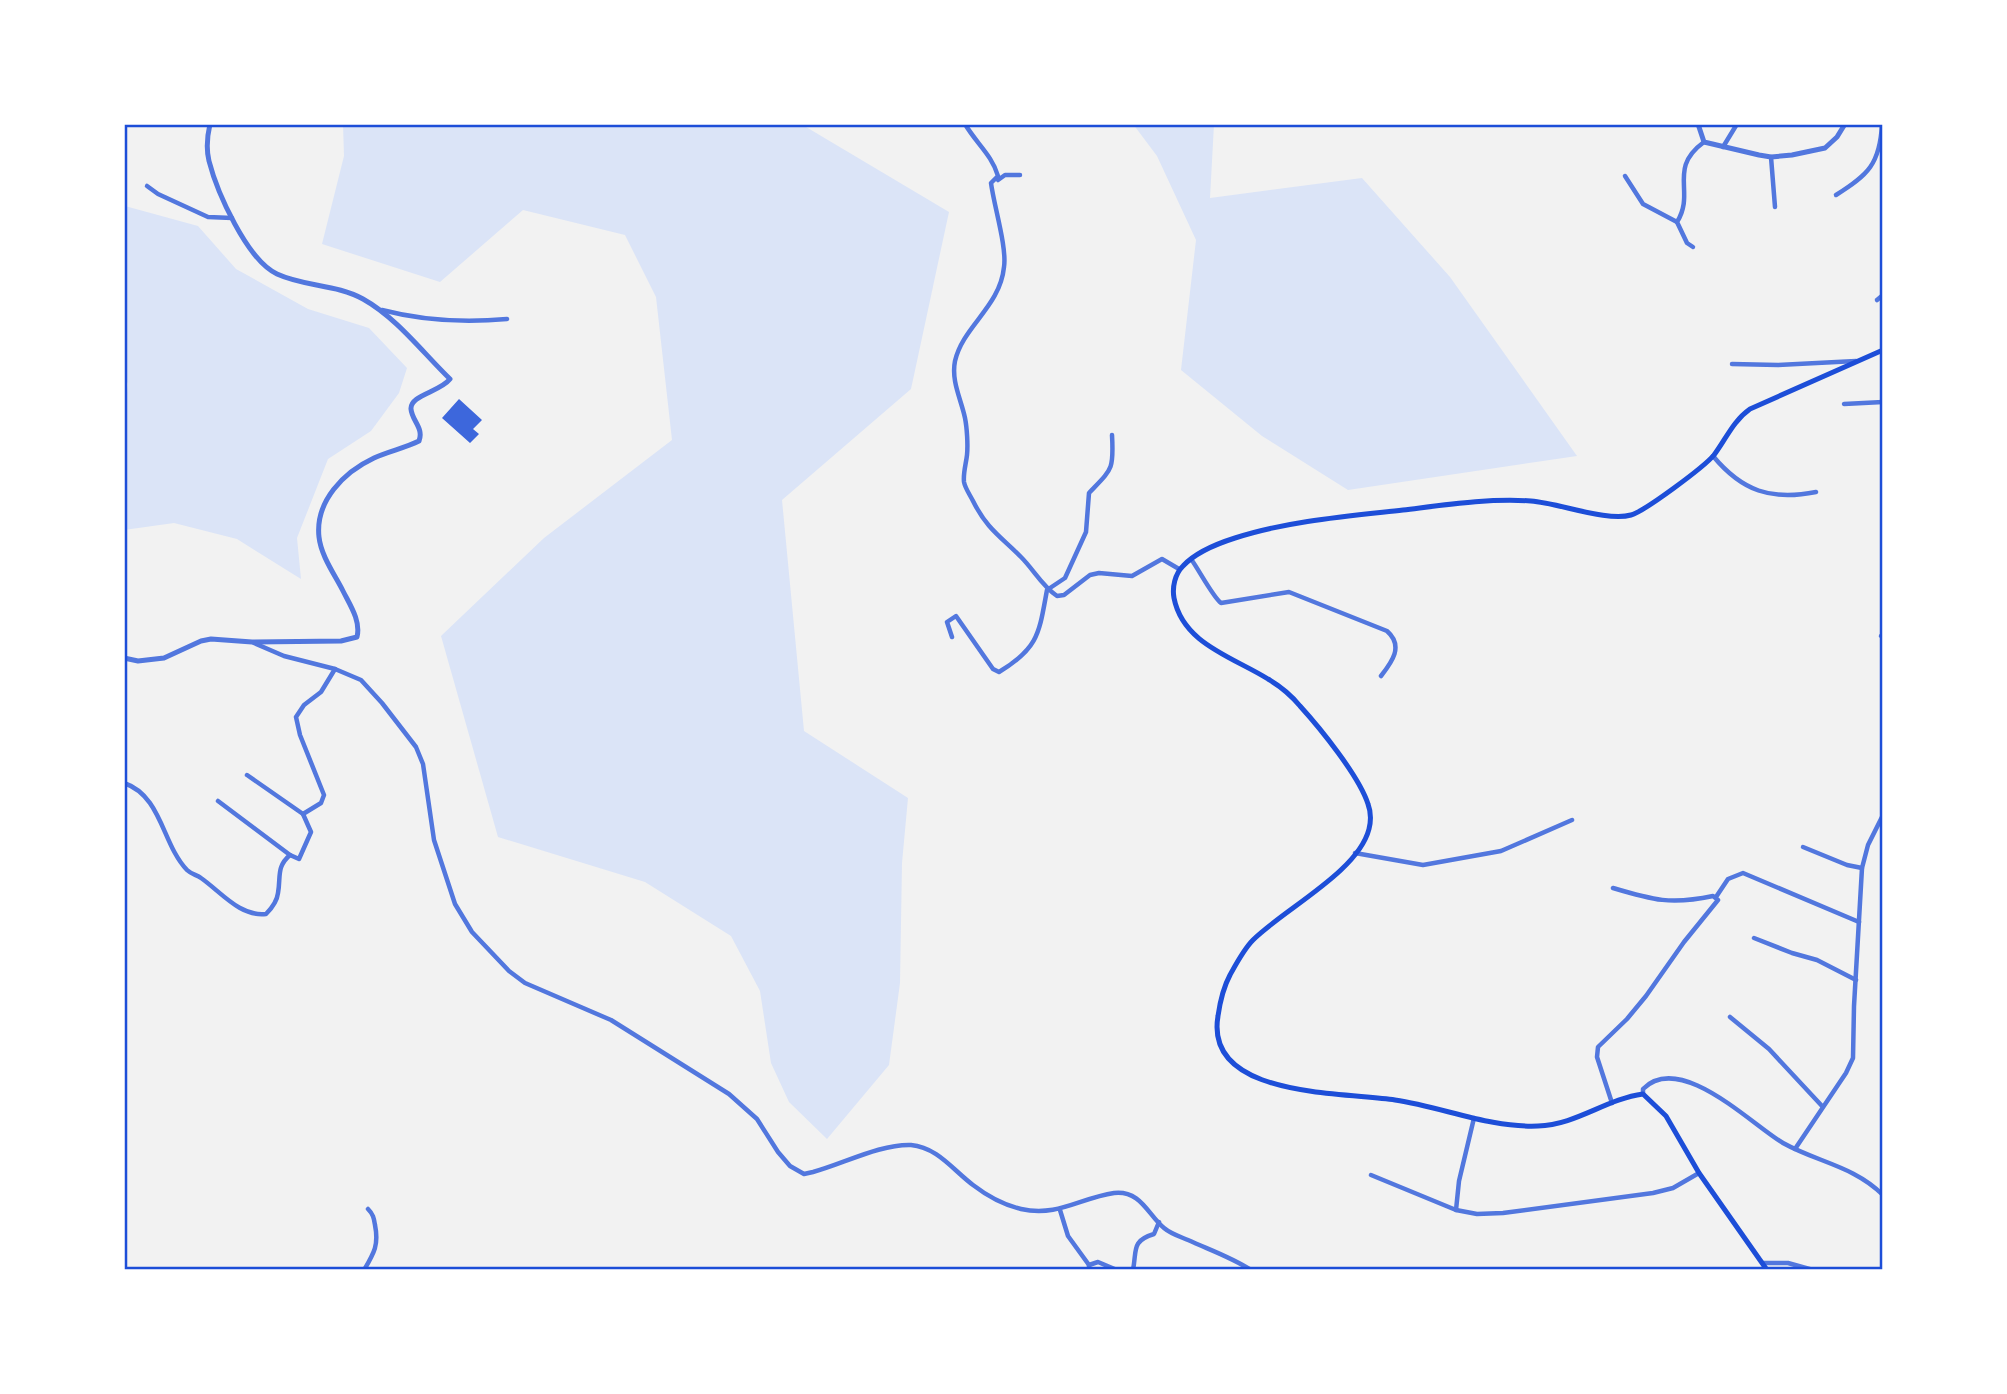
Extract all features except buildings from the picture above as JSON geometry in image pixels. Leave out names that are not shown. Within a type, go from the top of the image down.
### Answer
[{"type":"main road","points":[[1768,1270],[1699,1173],[1666,1116],[1643,1094],[1633,1095],[1567,1122],[1548,1126],[1520,1126],[1395,1100],[1317,1091],[1268,1081],[1241,1071],[1230,1062],[1221,1051],[1216,1024],[1221,996],[1230,976],[1251,942],[1329,881],[1355,853],[1364,841],[1370,824],[1368,803],[1362,789],[1331,745],[1292,697],[1265,677],[1212,649],[1187,626],[1173,590],[1179,569],[1217,544],[1261,531],[1349,516],[1529,500],[1606,516],[1634,514],[1647,508],[1713,456],[1741,415],[1750,409],[1883,351]]},
{"type":"street","points":[[210,124],[207,141],[209,160],[232,218],[257,258],[270,270],[307,284],[341,289],[378,309],[411,318],[451,322],[507,319]]},
{"type":"street","points":[[965,124],[993,161],[998,176],[991,183]]},
{"type":"street","points":[[1698,124],[1704,142]]},
{"type":"street","points":[[1723,148],[1737,124]]},
{"type":"street","points":[[1704,142],[1771,157],[1818,151],[1837,137],[1844,124]]},
{"type":"street","points":[[1836,195],[1870,171],[1881,143],[1882,124]]},
{"type":"street","points":[[1677,222],[1682,215],[1683,171],[1687,158],[1704,142]]},
{"type":"street","points":[[1771,157],[1775,206]]},
{"type":"street","points":[[991,183],[1006,175],[1020,175]]},
{"type":"street","points":[[1625,176],[1643,204],[1677,222],[1687,243],[1693,247]]},
{"type":"street","points":[[991,183],[1004,253],[1004,268],[991,306],[977,321],[955,360],[954,377],[959,404],[965,418],[968,452],[964,484],[987,526],[1021,557],[1047,590],[1057,596],[1064,595],[1083,578],[1098,573],[1132,576],[1160,559],[1179,569]]},
{"type":"street","points":[[147,186],[158,194],[208,216],[232,218]]},
{"type":"street","points":[[1877,300],[1883,295]]},
{"type":"street","points":[[124,658],[138,661],[164,658],[211,639],[252,642],[341,641],[358,635],[353,611],[322,548],[319,529],[323,510],[334,489],[350,471],[373,458],[419,440],[420,430],[411,409],[412,405],[418,397],[442,387],[450,379],[378,309]]},
{"type":"street","points":[[1732,364],[1778,365],[1861,360]]},
{"type":"street","points":[[1844,404],[1883,402]]},
{"type":"street","points":[[952,637],[947,622],[957,616],[993,669],[999,672],[1014,663],[1034,643],[1040,630],[1047,590],[1065,578],[1086,532],[1088,493],[1110,472],[1113,460],[1112,435]]},
{"type":"street","points":[[1713,456],[1740,483],[1760,492],[1791,495],[1816,492]]},
{"type":"street","points":[[1191,559],[1214,597],[1221,603],[1289,592],[1387,631],[1393,637],[1396,647],[1391,663],[1381,676]]},
{"type":"street","points":[[252,642],[292,659],[335,669],[361,680],[416,747],[426,778],[434,840],[455,904],[472,932],[491,953],[525,983],[611,1020],[729,1094],[757,1119],[784,1159],[804,1174],[883,1149],[912,1145],[936,1153],[974,1186],[1011,1206],[1032,1210],[1060,1210],[1086,1200],[1123,1193],[1144,1204],[1170,1231],[1233,1259],[1251,1270]]},
{"type":"street","points":[[303,814],[321,803],[324,796],[300,735],[296,716],[304,705],[321,692],[335,669]]},
{"type":"street","points":[[218,802],[299,859],[311,832],[303,814],[247,775]]},
{"type":"street","points":[[124,783],[142,793],[152,805],[188,871],[237,906],[258,915],[266,914],[274,906],[278,896],[278,871],[290,855]]},
{"type":"street","points":[[1795,1149],[1846,1073],[1853,1058],[1862,868],[1867,845],[1883,815]]},
{"type":"street","points":[[1355,853],[1423,865],[1501,851],[1572,820]]},
{"type":"street","points":[[1803,848],[1862,868]]},
{"type":"street","points":[[1612,1104],[1597,1057],[1598,1046],[1627,1019],[1646,996],[1684,942],[1717,904],[1716,897],[1728,878],[1743,873],[1860,922]]},
{"type":"street","points":[[1613,888],[1667,902],[1716,897]]},
{"type":"street","points":[[1754,937],[1817,960],[1856,980]]},
{"type":"street","points":[[1730,1017],[1769,1049],[1823,1107]]},
{"type":"street","points":[[1643,1094],[1643,1089],[1649,1084],[1666,1080],[1703,1087],[1768,1133],[1795,1149],[1850,1171],[1883,1195]]},
{"type":"street","points":[[1456,1210],[1459,1181],[1474,1118]]},
{"type":"street","points":[[1371,1175],[1456,1210],[1489,1214],[1653,1192],[1673,1188],[1699,1173]]},
{"type":"street","points":[[364,1270],[374,1255],[379,1239],[369,1209]]},
{"type":"street","points":[[1060,1210],[1068,1236],[1089,1267],[1098,1262],[1117,1270]]},
{"type":"street","points":[[1133,1270],[1135,1247],[1139,1241],[1154,1234],[1159,1222]]},
{"type":"street","points":[[1763,1263],[1788,1263],[1813,1270]]},
{"type":"shaded area","points":[[343,124],[801,124],[949,212],[911,389],[782,500],[804,731],[908,798],[902,863],[900,983],[889,1065],[827,1139],[789,1102],[771,1063],[760,991],[731,936],[645,882],[498,837],[441,636],[544,538],[672,440],[656,297],[625,235],[523,210],[440,282],[322,244],[344,156]]},
{"type":"shaded area","points":[[1133,124],[1214,124],[1210,198],[1362,178],[1450,277],[1577,456],[1348,490],[1262,436],[1181,370],[1196,240],[1157,156]]},
{"type":"shaded area","points":[[125,206],[198,226],[236,269],[308,309],[369,328],[407,368],[399,393],[371,431],[328,459],[297,538],[301,579],[237,539],[174,523],[124,530],[124,421],[128,384],[124,375]]}]
